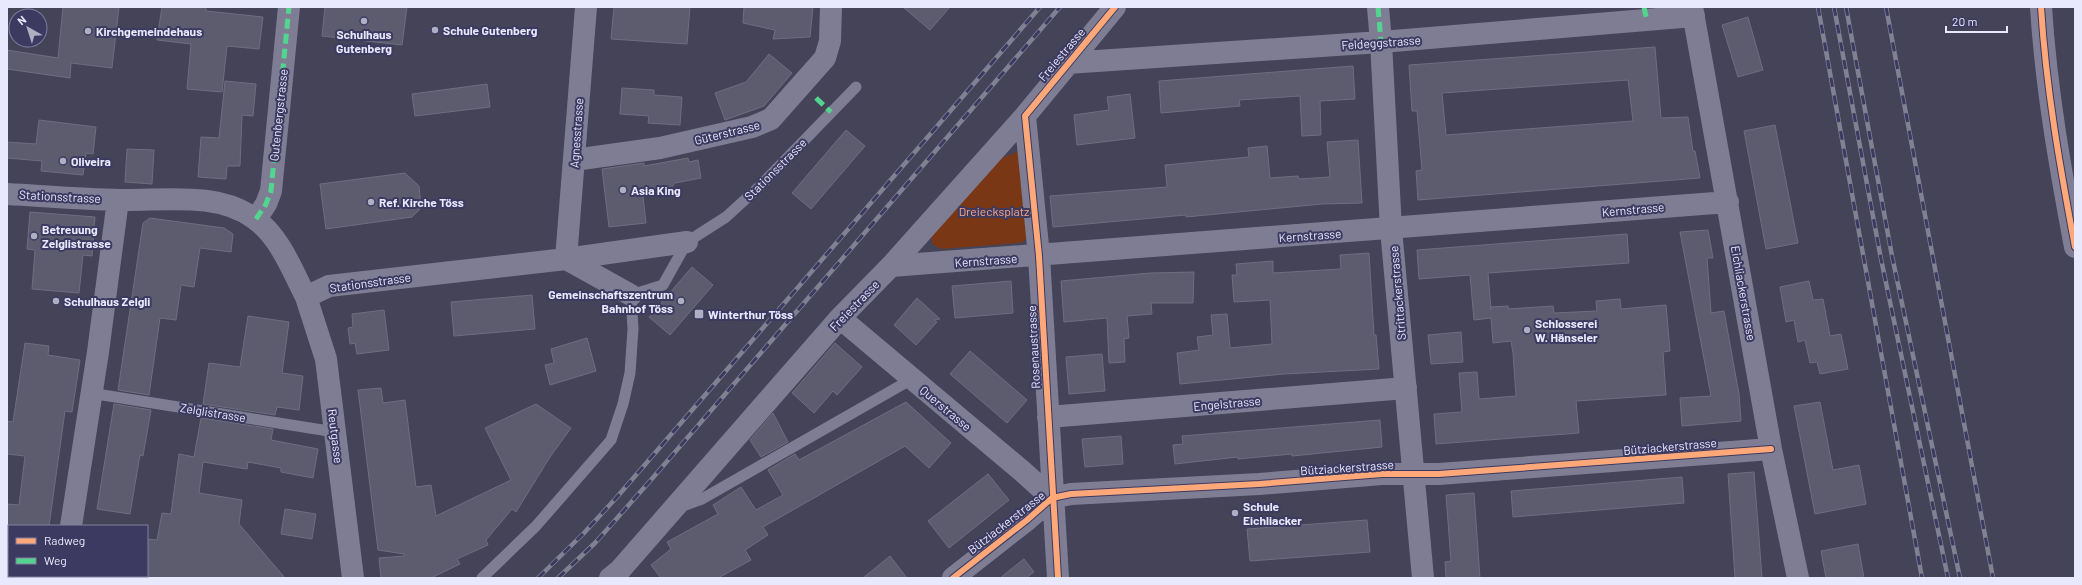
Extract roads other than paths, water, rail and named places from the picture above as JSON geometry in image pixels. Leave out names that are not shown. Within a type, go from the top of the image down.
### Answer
[{"type":"main road","points":[[2041,7],[2044,57],[2053,125],[2075,247]]},
{"type":"street","name":"Gutenbergstrasse","points":[[256,219],[266,204],[271,191],[289,7]]},
{"type":"street","name":"Agnesstrasse","points":[[566,259],[586,7]]},
{"type":"street","name":"Güterstrasse","points":[[574,160],[660,148],[761,124],[771,118],[825,58],[830,41],[831,7]]},
{"type":"street","name":"Freiestrasse","points":[[619,575],[670,511],[840,318],[891,266],[1025,116],[1067,63],[1115,7]]},
{"type":"street","name":"Strittackerstrasse","points":[[1378,7],[1391,229],[1423,578]]},
{"type":"street","name":"Feldeggstrasse","points":[[1067,63],[1381,42],[1646,14],[1693,12]]},
{"type":"street","name":"Eichliackerstrasse","points":[[1693,12],[1771,448],[1798,578]]},
{"type":"street","name":"Rosenaustrasse","points":[[1025,116],[1039,256],[1052,498],[1058,578]]},
{"type":"street","name":"Stationsstrasse","points":[[7,194],[118,200],[210,202],[238,208],[256,219],[270,234],[282,251],[306,297],[329,286],[566,259],[687,242]]},
{"type":"street","points":[[70,525],[90,393],[98,352],[118,200]]},
{"type":"street","name":"Kernstrasse","points":[[891,266],[1039,256],[1728,202]]},
{"type":"street","points":[[566,259],[631,295]]},
{"type":"street","name":"Reutgasse","points":[[306,297],[326,359],[353,578]]},
{"type":"street","name":"Querstrasse","points":[[840,318],[1022,470],[1052,498]]},
{"type":"street","name":"Engelstrasse","points":[[1048,417],[1406,388]]},
{"type":"street","name":"Bütziackerstrasse","points":[[953,578],[1027,520],[1052,498],[1071,494],[1259,484],[1382,474],[1475,472],[1771,448]]},
{"type":"lane","name":"Stationsstrasse","points":[[631,295],[663,284],[687,242],[726,217],[760,186],[856,87]]},
{"type":"lane","points":[[482,578],[536,526],[611,440],[623,404],[630,373],[633,329],[631,295]]},
{"type":"lane","name":"Freiestrasse","points":[[670,511],[702,499],[912,379]]},
{"type":"lane","name":"Zelglistrasse","points":[[90,393],[335,432]]},
{"type":"railway","points":[[538,578],[584,533],[617,497],[1040,7]]},
{"type":"railway","points":[[558,578],[595,543],[650,481],[1060,7]]},
{"type":"railway","points":[[1818,7],[1922,578]]},
{"type":"railway","points":[[1834,7],[1881,259],[1948,578]]},
{"type":"railway","points":[[1846,7],[1892,256],[1960,578]]},
{"type":"railway","points":[[1886,7],[1993,578]]},
{"type":"place","name":"Schulhaus Gutenberg","points":[[364,21]]},
{"type":"place","name":"Schule Gutenberg","points":[[435,30]]},
{"type":"place","name":"Kirchgemeindehaus","points":[[88,31]]},
{"type":"place","name":"Oliveira","points":[[63,161]]},
{"type":"place","name":"Asia King","points":[[623,190]]},
{"type":"place","name":"Ref. Kirche Töss","points":[[371,202]]},
{"type":"place","name":"Betreuung Zelglistrasse","points":[[34,236]]},
{"type":"place","name":"Schulhaus Zelgli","points":[[56,301]]},
{"type":"place","name":"Gemeinschaftszentrum Bahnhof Töss","points":[[681,301]]},
{"type":"place","name":"Winterthur Töss","points":[[699,314]]},
{"type":"place","name":"Schlosserei W. Hänseler","points":[[1527,330]]},
{"type":"place","name":"Schule Eichliacker","points":[[1235,513]]},
{"type":"park label","name":"Dreiecksplatz","points":[[994,211]]}]
